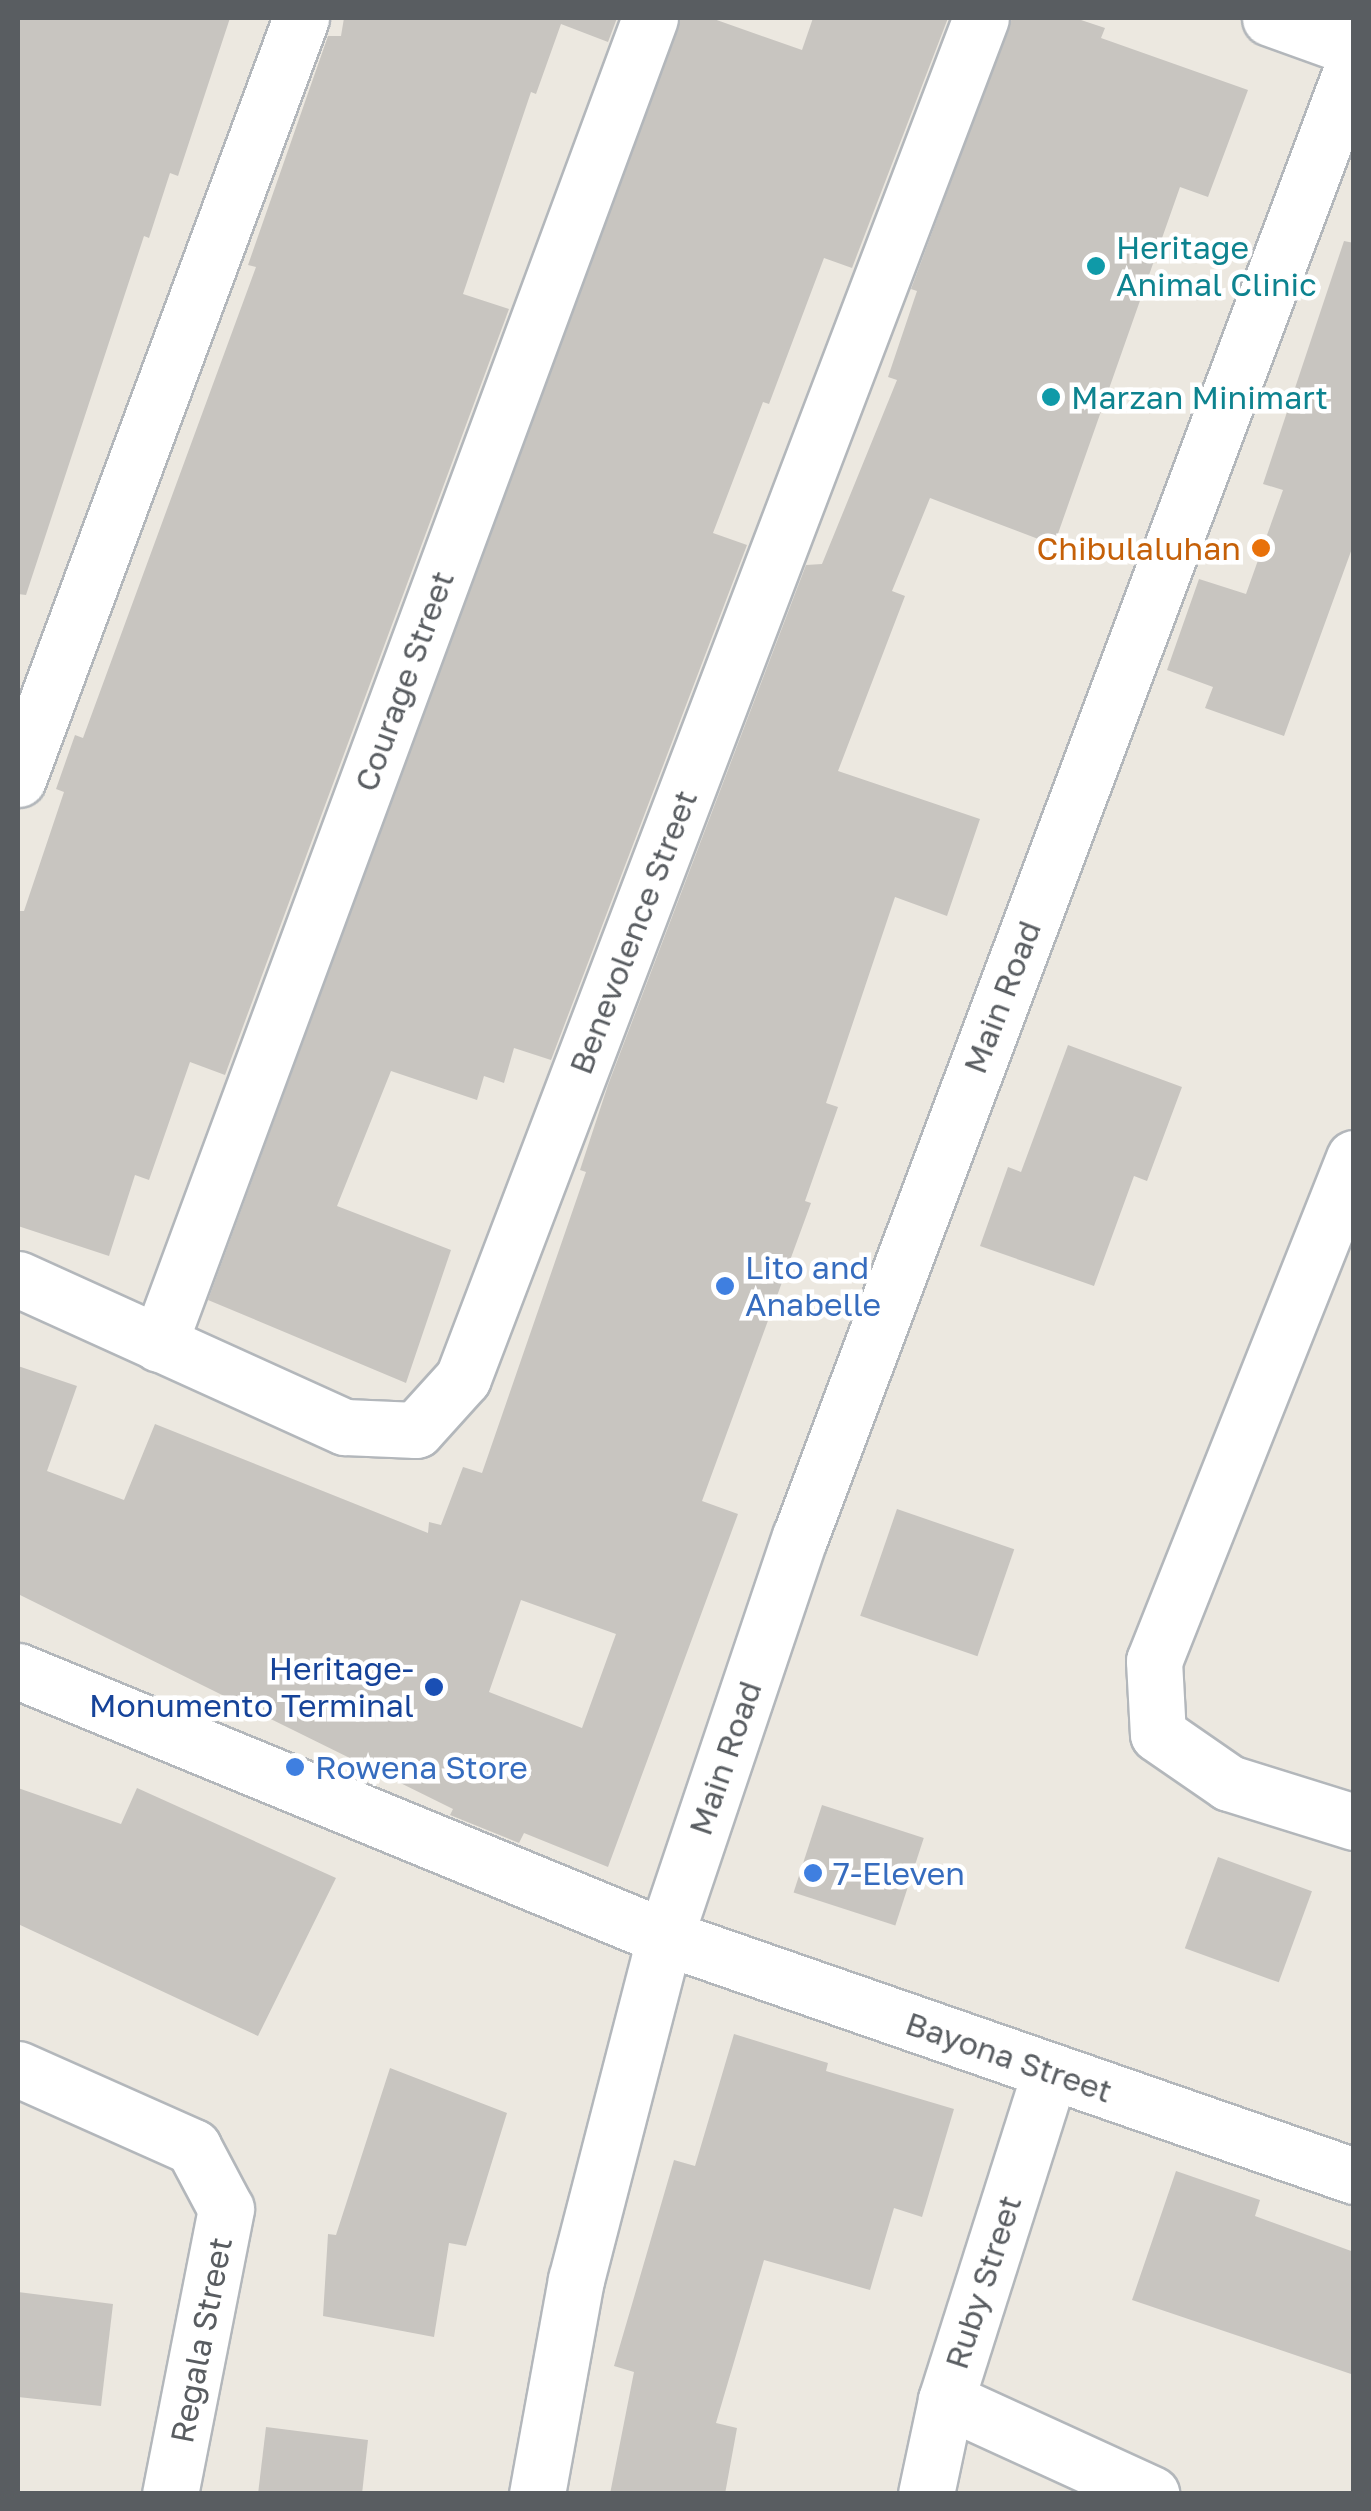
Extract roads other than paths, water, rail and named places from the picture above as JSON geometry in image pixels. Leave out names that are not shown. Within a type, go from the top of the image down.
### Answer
[{"type":"street","points":[[18,779],[301,18]]},
{"type":"street","name":"Courage Street","points":[[158,1344],[650,18]]},
{"type":"street","name":"Benevolence Street","points":[[18,1279],[345,1428],[416,1430],[463,1378],[980,18]]},
{"type":"street","points":[[1270,18],[1354,48]]},
{"type":"street","name":"Main Road","points":[[537,2494],[576,2280],[666,1937],[800,1537],[1354,63]]},
{"type":"street","points":[[1354,1158],[1154,1661],[1158,1734],[1229,1783],[1354,1822]]},
{"type":"street","points":[[18,1671],[666,1937]]},
{"type":"street","name":"Bayona Street","points":[[666,1937],[1354,2176]]},
{"type":"street","name":"Regala Street","points":[[18,2069],[193,2146],[226,2209],[170,2494]]},
{"type":"street","name":"Ruby Street","points":[[926,2494],[946,2400],[1050,2072]]},
{"type":"street","points":[[946,2400],[1151,2494]]},
{"type":"place","name":"Heritage Animal Clinic","points":[[1096,266]]},
{"type":"place","name":"Marzan Minimart","points":[[1051,397]]},
{"type":"place","name":"Chibulaluhan","points":[[1261,548]]},
{"type":"place","name":"Lito and Anabelle","points":[[725,1286]]},
{"type":"place","name":"Heritage- Monumento Terminal","points":[[434,1687]]},
{"type":"place","name":"Rowena Store","points":[[295,1767]]},
{"type":"place","name":"7-Eleven","points":[[813,1873]]}]
